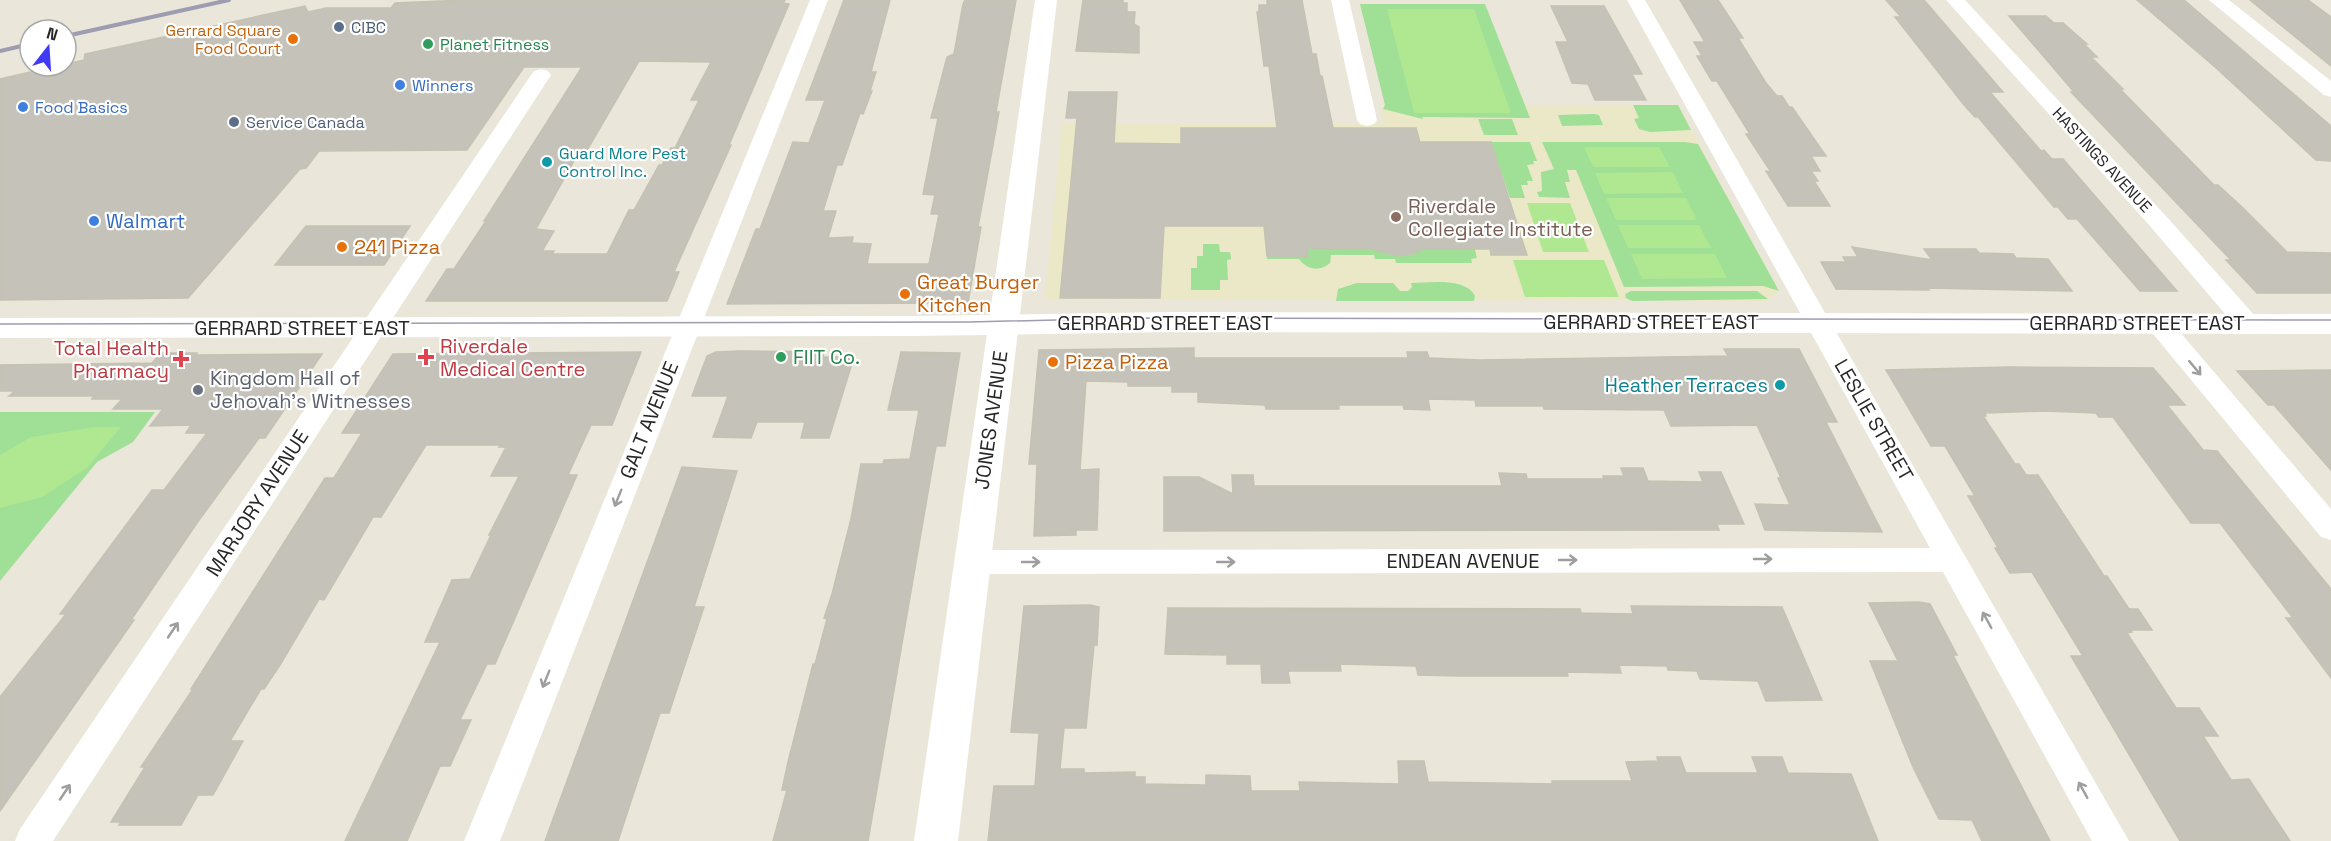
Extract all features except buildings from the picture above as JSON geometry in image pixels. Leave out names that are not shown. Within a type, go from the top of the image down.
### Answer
[{"type":"main road","name":"JONES AVENUE","points":[[936,841],[1046,0]]},
{"type":"main road","name":"GERRARD STREET EAST","points":[[0,328],[687,327],[1162,322],[2331,324]]},
{"type":"street","name":"GALT AVENUE","points":[[482,841],[819,0]]},
{"type":"street","points":[[1340,0],[1367,120]]},
{"type":"street","name":"LESLIE STREET","points":[[1636,0],[2111,841]]},
{"type":"street","name":"HASTINGS AVENUE","points":[[1955,0],[2150,213],[2247,323]]},
{"type":"street","points":[[2218,0],[2331,91]]},
{"type":"street","name":"MARJORY AVENUE","points":[[33,841],[540,75]]},
{"type":"street","points":[[2158,323],[2331,529]]},
{"type":"street","name":"ENDEAN AVENUE","points":[[973,562],[1953,560]]},
{"type":"shaded area","name":"Riverdale Collegiate Institute","points":[[1360,4],[1485,4],[1526,105],[1678,105],[1779,291],[1766,301],[1045,299],[1062,124],[1384,124],[1381,109],[1385,105]]},
{"type":"green space","points":[[1360,4],[1485,4],[1530,118],[1422,117],[1423,119],[1383,109],[1385,105]]},
{"type":"green space","points":[[1387,9],[1474,9],[1511,113],[1414,113]]},
{"type":"green space","points":[[1633,105],[1678,105],[1691,130],[1650,132],[1639,129],[1634,119],[1639,118]]},
{"type":"green space","points":[[1558,115],[1599,115],[1603,125],[1562,126]]},
{"type":"green space","points":[[1478,119],[1512,119],[1518,135],[1484,135]]},
{"type":"green space","points":[[1491,142],[1530,142],[1537,161],[1527,165],[1533,181],[1527,181],[1528,185],[1521,185],[1525,198],[1510,198]]},
{"type":"green space","points":[[1542,142],[1685,142],[1698,144],[1779,291],[1763,286],[1624,287],[1576,170],[1567,170],[1570,182],[1565,182],[1570,198],[1539,197],[1537,192],[1542,191],[1541,172],[1554,169]]},
{"type":"green space","points":[[1584,147],[1659,147],[1670,167],[1593,167]]},
{"type":"green space","points":[[1673,172],[1683,193],[1604,194],[1595,173]]},
{"type":"green space","points":[[1606,198],[1686,198],[1697,220],[1616,220]]},
{"type":"green space","points":[[1527,203],[1570,203],[1589,252],[1543,252]]},
{"type":"green space","points":[[1618,225],[1699,225],[1711,248],[1628,248]]},
{"type":"green space","points":[[1203,244],[1219,244],[1220,252],[1230,252],[1231,259],[1227,260],[1228,280],[1220,280],[1220,290],[1191,290],[1191,268],[1197,268],[1197,256],[1203,256]]},
{"type":"green space","points":[[1474,246],[1477,258],[1471,259],[1472,263],[1396,263],[1395,259],[1375,259],[1374,255],[1331,255],[1330,263],[1322,268],[1314,269],[1306,266],[1299,259],[1267,259],[1267,256],[1308,257],[1307,247],[1371,249],[1398,256],[1416,253],[1423,249]]},
{"type":"green space","points":[[1631,254],[1715,254],[1727,278],[1642,279]]},
{"type":"green space","points":[[1513,260],[1604,260],[1619,297],[1525,297]]},
{"type":"green space","points":[[1446,282],[1463,286],[1475,296],[1474,301],[1336,301],[1338,289],[1357,283],[1393,283],[1400,291],[1408,291],[1412,287],[1411,283]]},
{"type":"green space","points":[[1631,291],[1757,291],[1768,299],[1632,301],[1626,298],[1625,294]]},
{"type":"green space","points":[[0,412],[155,412],[133,442],[97,462],[0,581]]},
{"type":"green space","points":[[95,427],[121,427],[87,468],[42,497],[0,508],[0,455],[31,437]]},
{"type":"tram line","points":[[0,324],[969,322],[1138,318],[2331,320]]},
{"type":"railway","points":[[78,33],[229,0]]},
{"type":"railway","points":[[0,51],[18,47]]},
{"type":"place","name":"CIBC","points":[[339,27]]},
{"type":"place","name":"Gerrard Square Food Court","points":[[293,39]]},
{"type":"place","name":"Planet Fitness","points":[[428,44]]},
{"type":"place","name":"Winners","points":[[400,85]]},
{"type":"place","name":"Food Basics","points":[[23,107]]},
{"type":"place","name":"Service Canada","points":[[234,122]]},
{"type":"place","name":"Guard More Pest Control Inc.","points":[[547,162]]},
{"type":"place","name":"Riverdale Collegiate Institute","points":[[1396,217]]},
{"type":"place","name":"Walmart","points":[[94,221]]},
{"type":"place","name":"241 Pizza","points":[[342,247]]},
{"type":"place","name":"Great Burger Kitchen","points":[[905,294]]},
{"type":"place","name":"Riverdale Medical Centre","points":[[426,357]]},
{"type":"place","name":"FIIT Co.","points":[[781,357]]},
{"type":"place","name":"Total Health Pharmacy","points":[[181,359]]},
{"type":"place","name":"Pizza Pizza","points":[[1053,362]]},
{"type":"place","name":"Heather Terraces","points":[[1780,385]]},
{"type":"place","name":"Kingdom Hall of Jehovah's Witnesses","points":[[198,390]]}]
